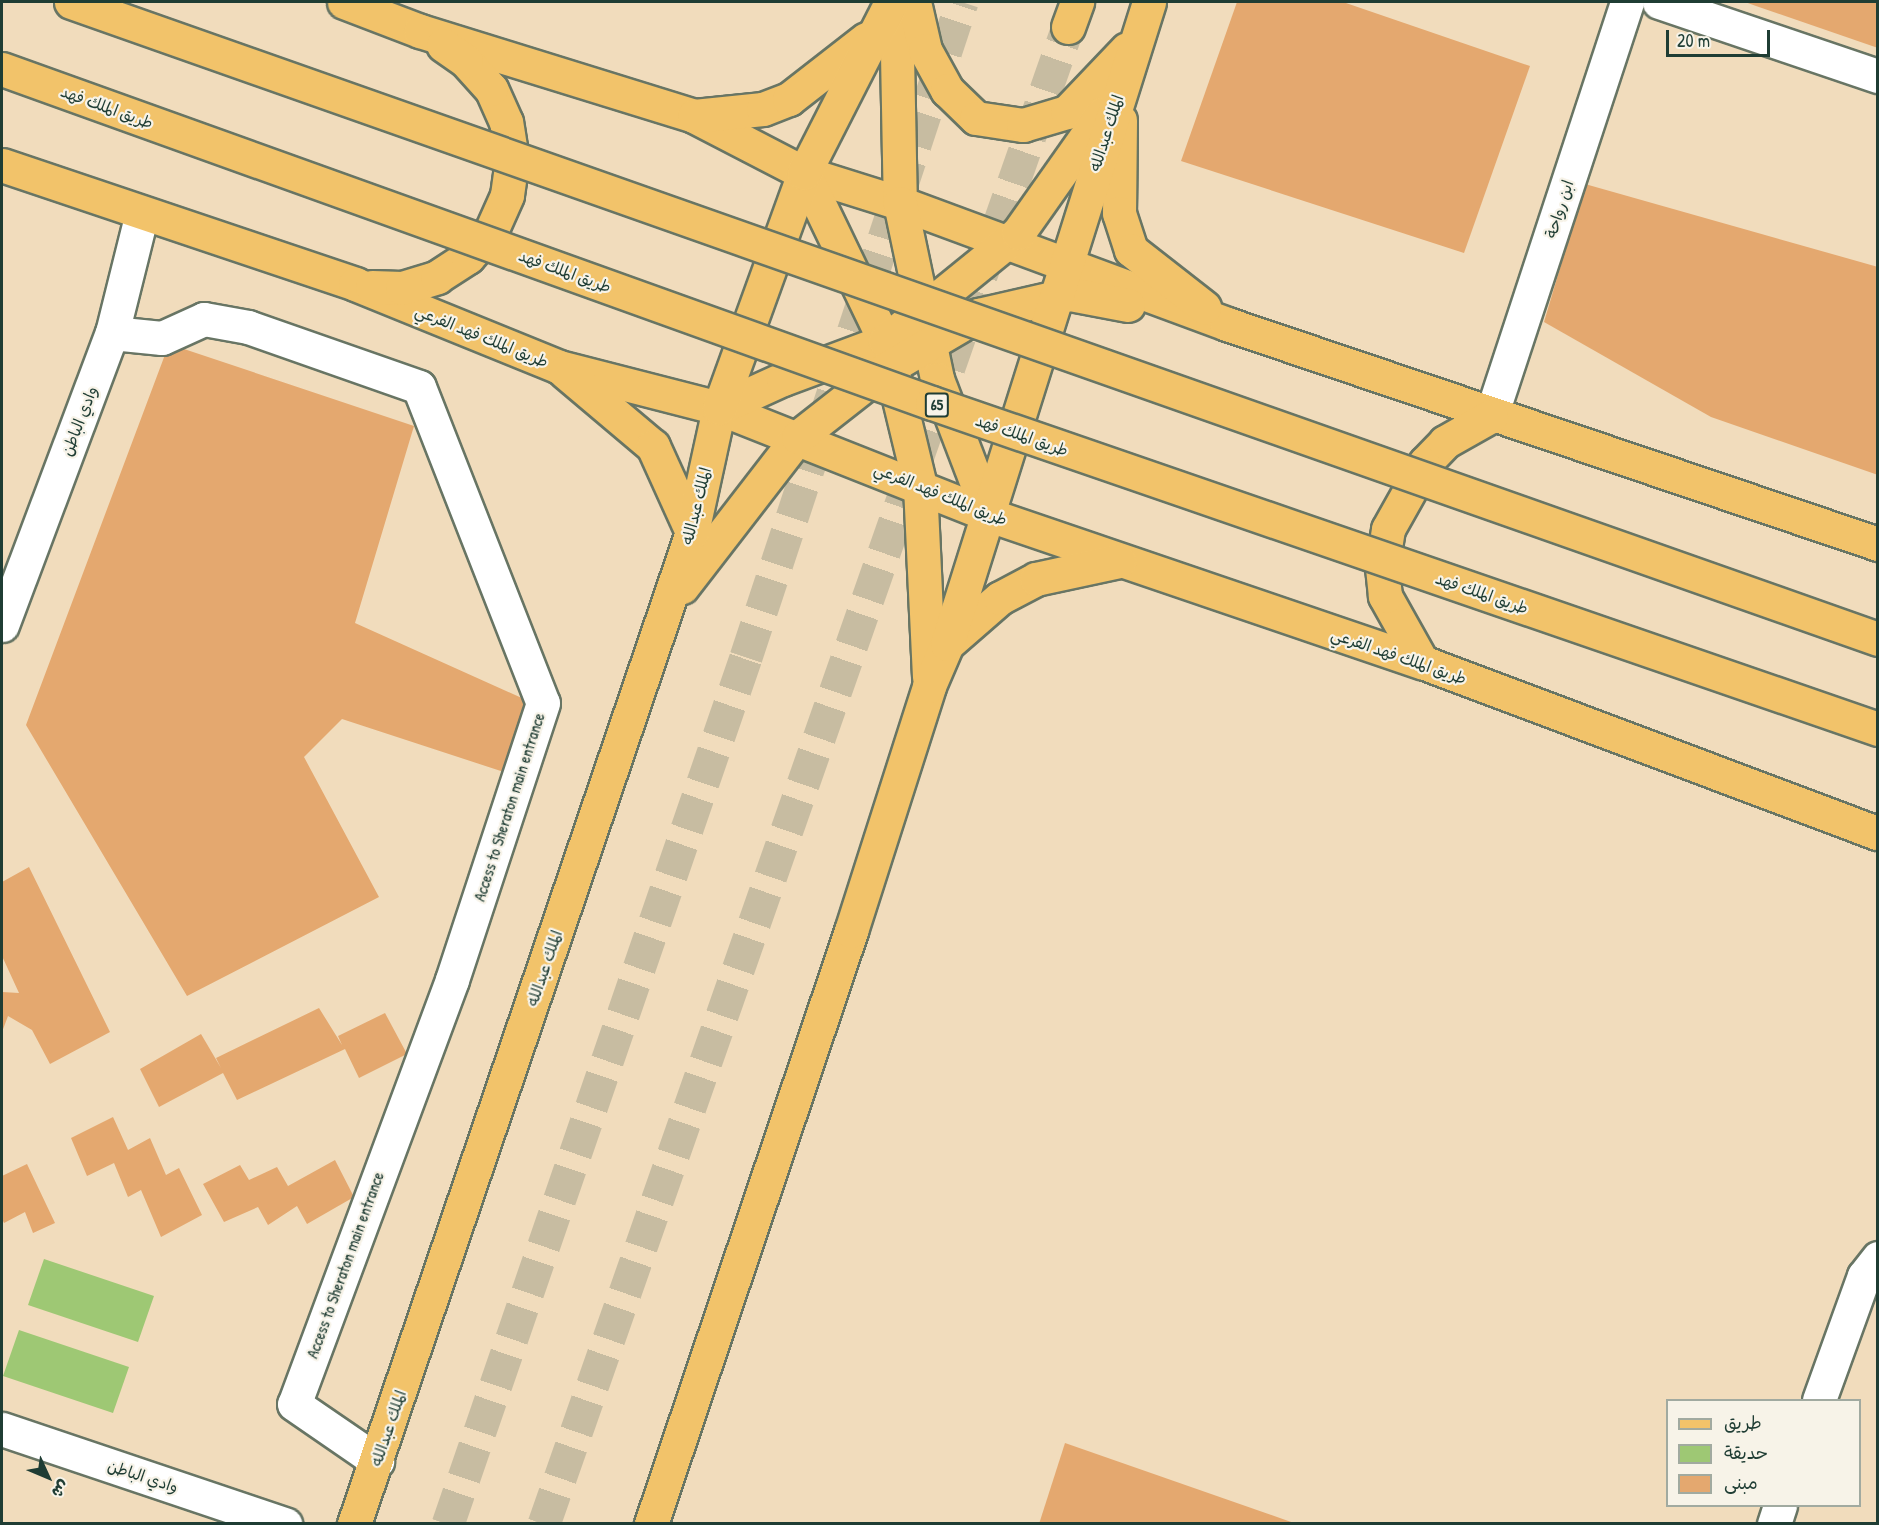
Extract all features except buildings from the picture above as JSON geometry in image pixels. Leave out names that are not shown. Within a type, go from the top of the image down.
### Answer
[{"type":"main road","points":[[71,2],[1878,639]]},
{"type":"main road","points":[[344,2],[420,31],[694,116],[804,173],[900,203],[1227,324],[1491,416],[1878,544]]},
{"type":"main road","points":[[804,173],[891,2]]},
{"type":"main road","points":[[651,1524],[851,931],[929,686],[946,644],[988,515],[937,379],[900,203],[897,2]]},
{"type":"main road","points":[[914,2],[925,50],[947,90],[976,118],[1023,125],[1068,112],[1136,39]]},
{"type":"main road","name":"الملك عبدالله","points":[[988,515],[1064,265],[1149,2]]},
{"type":"main road","points":[[694,116],[763,109],[789,99],[876,30]]},
{"type":"main road","points":[[356,284],[402,288],[437,278],[468,257],[492,229],[507,195],[512,159],[506,122],[491,89],[466,61],[420,31]]},
{"type":"main road","name":"طريق الملك فهد","points":[[2,69],[932,404],[1878,729]]},
{"type":"main road","points":[[1120,88],[1119,213],[1131,249],[1227,324]]},
{"type":"main road","points":[[666,609],[798,437],[888,353],[922,310],[1018,233],[1120,88]]},
{"type":"main road","name":"طريق الملك فهد الفرعي","points":[[2,165],[356,284],[559,367],[719,408],[798,437],[988,515],[1422,662],[1878,833]]},
{"type":"main road","points":[[804,173],[888,353],[920,486],[929,686]]},
{"type":"main road","name":"الملك عبدالله","points":[[354,1524],[692,532],[719,408],[804,173]]},
{"type":"main road","points":[[719,408],[783,379],[930,344],[978,315],[1070,294],[1227,324]]},
{"type":"main road","points":[[559,367],[653,446],[692,532]]},
{"type":"main road","points":[[1422,662],[1385,596],[1382,567],[1389,529],[1425,463],[1445,442],[1491,416]]},
{"type":"main road","points":[[946,644],[1000,598],[1036,579],[1119,561]]},
{"type":"street","name":"ابن رواحة","points":[[1491,416],[1627,2]]},
{"type":"street","points":[[1659,2],[1878,76]]},
{"type":"street","name":"وادي الباطن","points":[[2,625],[112,333],[142,213]]},
{"type":"street","name":"Access to Sheraton main entrance","points":[[112,333],[162,338],[204,319],[237,325],[419,387],[543,703],[452,980],[294,1404],[377,1461]]},
{"type":"street","points":[[1820,1399],[1864,1276],[1878,1258]]},
{"type":"street","name":"وادي الباطن","points":[[2,1429],[285,1524]]},
{"type":"street","points":[[1774,1524],[1780,1507]]},
{"type":"green space","points":[[44,1259],[154,1296],[138,1342],[28,1305]]},
{"type":"green space","points":[[19,1330],[129,1367],[113,1413],[3,1376]]},
{"type":"tunnel","points":[[448,1524],[746,657],[962,2]]},
{"type":"tunnel","points":[[544,1524],[1068,27]]}]
